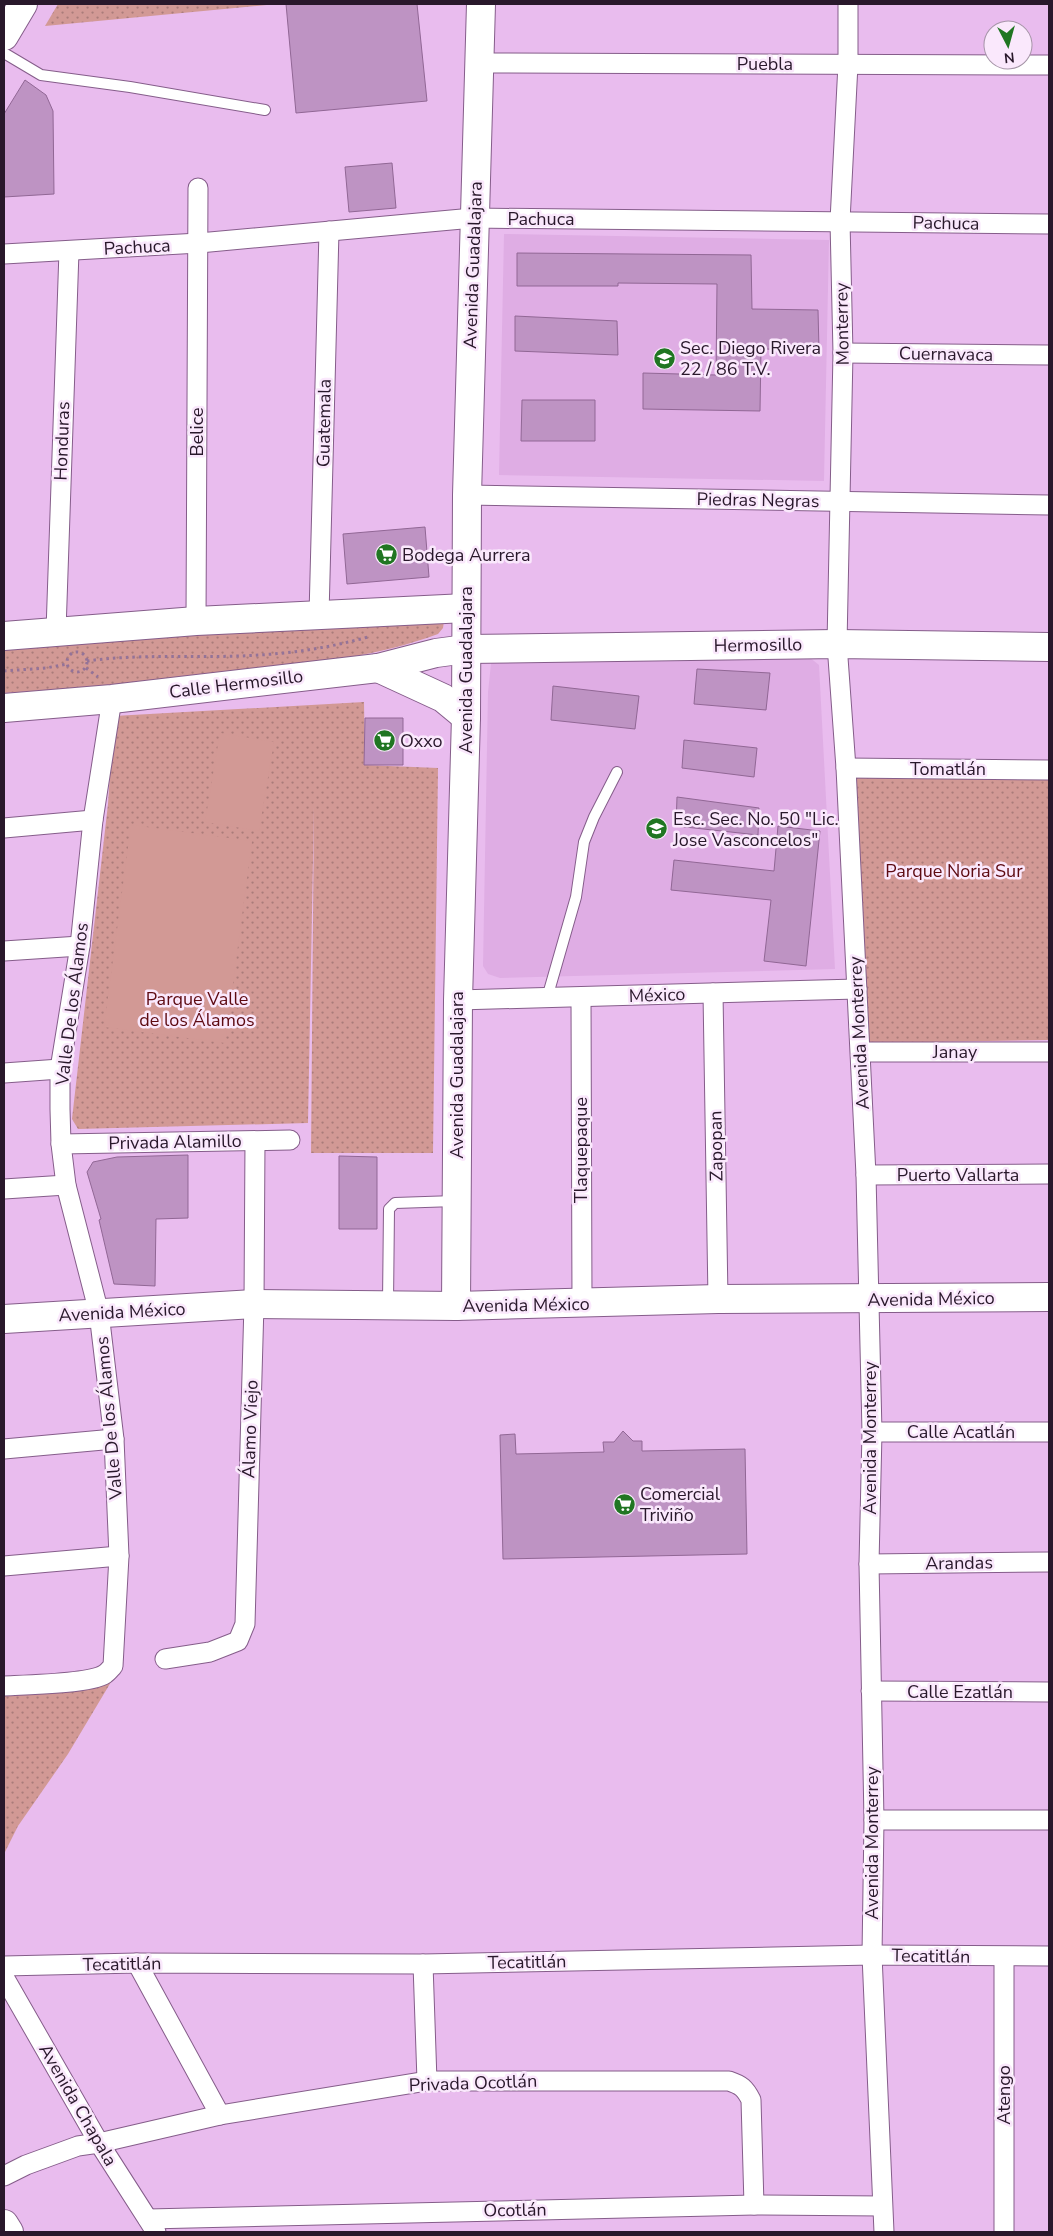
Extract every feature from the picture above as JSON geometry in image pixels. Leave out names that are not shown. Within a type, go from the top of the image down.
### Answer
[{"type":"street","points":[[4,36],[23,4]]},
{"type":"street","name":"Avenida Guadalajara","points":[[456,1306],[458,1000],[466,717],[467,495],[473,218],[481,4]]},
{"type":"street","name":"Monterrey","points":[[836,644],[843,353],[840,221],[848,64],[848,4]]},
{"type":"street","name":"Puebla","points":[[480,63],[1049,65]]},
{"type":"street","name":"Belice","points":[[196,621],[198,188]]},
{"type":"street","name":"Pachuca","points":[[4,254],[199,243],[473,218],[1049,224]]},
{"type":"street","name":"Guatemala","points":[[319,614],[329,231]]},
{"type":"street","name":"Honduras","points":[[56,631],[69,251]]},
{"type":"street","name":"Cuernavaca","points":[[843,353],[1049,355]]},
{"type":"street","name":"Piedras Negras","points":[[467,495],[1049,505]]},
{"type":"street","points":[[4,636],[196,621],[466,608]]},
{"type":"street","name":"Hermosillo","points":[[466,649],[836,644],[1049,647]]},
{"type":"street","name":"Avenida Monterrey","points":[[836,644],[846,768],[866,1175],[872,1432],[869,1564],[874,1820],[872,1955],[884,2232]]},
{"type":"street","name":"Calle Hermosillo","points":[[4,708],[112,699],[378,668],[436,653],[466,649]]},
{"type":"street","points":[[378,668],[420,685],[443,698],[466,717]]},
{"type":"street","name":"Valle De los Álamos","points":[[4,1686],[57,1683],[91,1678],[104,1675],[114,1666],[119,1556],[114,1439],[99,1314],[66,1185],[61,1144],[60,1069],[80,946],[93,820],[112,699]]},
{"type":"street","name":"Tomatlán","points":[[846,768],[1049,770]]},
{"type":"street","points":[[4,828],[93,820]]},
{"type":"street","points":[[4,951],[80,946]]},
{"type":"street","name":"México","points":[[458,1000],[857,989]]},
{"type":"street","name":"Zapopan","points":[[713,994],[718,1299]]},
{"type":"street","name":"Tlaquepaque","points":[[581,997],[582,1304]]},
{"type":"street","name":"Janay","points":[[861,1052],[1049,1052]]},
{"type":"street","points":[[4,1073],[60,1069]]},
{"type":"street","name":"Privada Alamillo","points":[[61,1144],[290,1140]]},
{"type":"street","name":"Álamo Viejo","points":[[165,1659],[210,1652],[238,1641],[245,1624],[254,1304],[255,1141]]},
{"type":"street","name":"Puerto Vallarta","points":[[866,1175],[1049,1174]]},
{"type":"street","points":[[4,1189],[66,1185]]},
{"type":"street","points":[[456,1242],[464,1268],[474,1287],[481,1294],[511,1305]]},
{"type":"street","name":"Avenida México","points":[[4,1319],[254,1304],[456,1306],[718,1299],[869,1300],[1049,1297]]},
{"type":"street","name":"Calle Acatlán","points":[[872,1432],[1049,1432]]},
{"type":"street","points":[[4,1449],[114,1439]]},
{"type":"street","points":[[4,1566],[119,1556]]},
{"type":"street","name":"Arandas","points":[[869,1564],[1049,1562]]},
{"type":"street","name":"Calle Ezatlán","points":[[871,1691],[1049,1692]]},
{"type":"street","points":[[874,1820],[1049,1820]]},
{"type":"street","name":"Tecatitlán","points":[[4,1966],[137,1963],[423,1964],[872,1955],[1049,1956]]},
{"type":"street","name":"Atengo","points":[[1004,1957],[1004,2232]]},
{"type":"street","points":[[137,1963],[220,2115]]},
{"type":"street","points":[[423,1964],[427,2081]]},
{"type":"street","name":"Avenida Chapala","points":[[4,1977],[99,2144],[152,2225]]},
{"type":"street","name":"Privada Ocotlán","points":[[4,2176],[26,2165],[78,2146],[99,2144],[220,2115],[427,2081],[728,2081],[740,2085],[746,2090],[751,2100],[754,2205]]},
{"type":"street","name":"Ocotlán","points":[[152,2225],[754,2205],[882,2206]]},
{"type":"street","points":[[4,2224],[9,2232]]},
{"type":"lane","points":[[4,53],[41,75],[130,87],[265,110]]},
{"type":"lane","points":[[546,998],[576,897],[584,842],[594,817],[617,772]]},
{"type":"lane","points":[[388,1306],[389,1209],[396,1203],[456,1201]]},
{"type":"path","points":[[87,661],[127,658],[258,655],[326,647],[378,635]]},
{"type":"path","points":[[76,652],[83,654],[87,661],[86,668],[78,672],[69,669],[67,664],[68,658],[76,652]]},
{"type":"path","points":[[4,671],[46,668],[67,664]]},
{"type":"shaded area","name":"Sec. Diego Rivera 22 / 86 T.V.","points":[[504,234],[829,240],[824,481],[499,475]]},
{"type":"shaded area","name":"Esc. Sec. No. 50 \"Lic. Jose Vasconcelos\"","points":[[496,656],[809,657],[819,665],[835,969],[500,978],[488,974],[483,966],[488,692],[491,664]]},
{"type":"green space","points":[[58,4],[277,4],[45,26]]},
{"type":"green space","points":[[444,621],[443,628],[438,634],[389,649],[339,659],[92,687],[4,693],[4,640]]},
{"type":"green space","name":"Parque Valle de los Álamos","points":[[364,702],[365,765],[438,768],[433,1153],[311,1153],[314,806],[308,1123],[78,1129],[72,1119],[108,804],[114,716]]},
{"type":"green space","points":[[220,733],[274,742],[259,831],[205,822]]},
{"type":"green space","name":"Parque Noria Sur","points":[[855,771],[1049,776],[1049,1040],[866,1043]]},
{"type":"green space","points":[[131,825],[252,841],[225,1043],[104,1027]]},
{"type":"green space","points":[[111,1682],[68,1754],[18,1826],[4,1854],[4,1693]]},
{"type":"building","points":[[286,4],[417,4],[427,101],[296,113]]},
{"type":"building","points":[[25,80],[46,95],[53,111],[54,194],[4,197],[4,114]]},
{"type":"building","points":[[392,163],[396,208],[349,212],[345,167]]},
{"type":"building","points":[[517,253],[751,255],[752,309],[818,310],[819,350],[761,349],[760,411],[643,409],[643,373],[716,375],[717,284],[618,283],[618,286],[517,286]]},
{"type":"building","points":[[515,316],[617,321],[618,355],[515,351]]},
{"type":"building","points":[[522,400],[595,400],[595,441],[521,441]]},
{"type":"building","name":"Bodega Aurrera","points":[[425,527],[429,577],[347,584],[343,534]]},
{"type":"building","points":[[697,669],[770,673],[766,710],[694,704]]},
{"type":"building","points":[[553,686],[639,696],[635,729],[551,720]]},
{"type":"building","name":"Oxxo","points":[[365,718],[403,718],[403,765],[364,765]]},
{"type":"building","points":[[684,740],[757,748],[754,777],[682,768]]},
{"type":"building","points":[[677,797],[759,808],[758,835],[676,826]]},
{"type":"building","points":[[778,826],[820,831],[806,966],[764,961],[771,900],[671,890],[674,860],[774,871]]},
{"type":"building","points":[[188,1155],[188,1218],[156,1219],[155,1286],[114,1284],[99,1220],[101,1219],[87,1172],[93,1162],[117,1157]]},
{"type":"building","points":[[339,1156],[377,1157],[377,1229],[339,1229]]},
{"type":"building","name":"Comercial Triviño","points":[[623,1431],[633,1441],[642,1441],[642,1451],[745,1449],[747,1554],[503,1559],[500,1435],[515,1434],[516,1454],[604,1452],[603,1442],[614,1442]]},
{"type":"place","name":"Sec. Diego Rivera 22 / 86 T.V.","points":[[664,358]]},
{"type":"place","name":"Bodega Aurrera","points":[[386,555]]},
{"type":"place","name":"Oxxo","points":[[384,741]]},
{"type":"place","name":"Esc. Sec. No. 50 \"Lic. Jose Vasconcelos\"","points":[[657,829]]},
{"type":"place","name":"Comercial Triviño","points":[[624,1504]]}]
